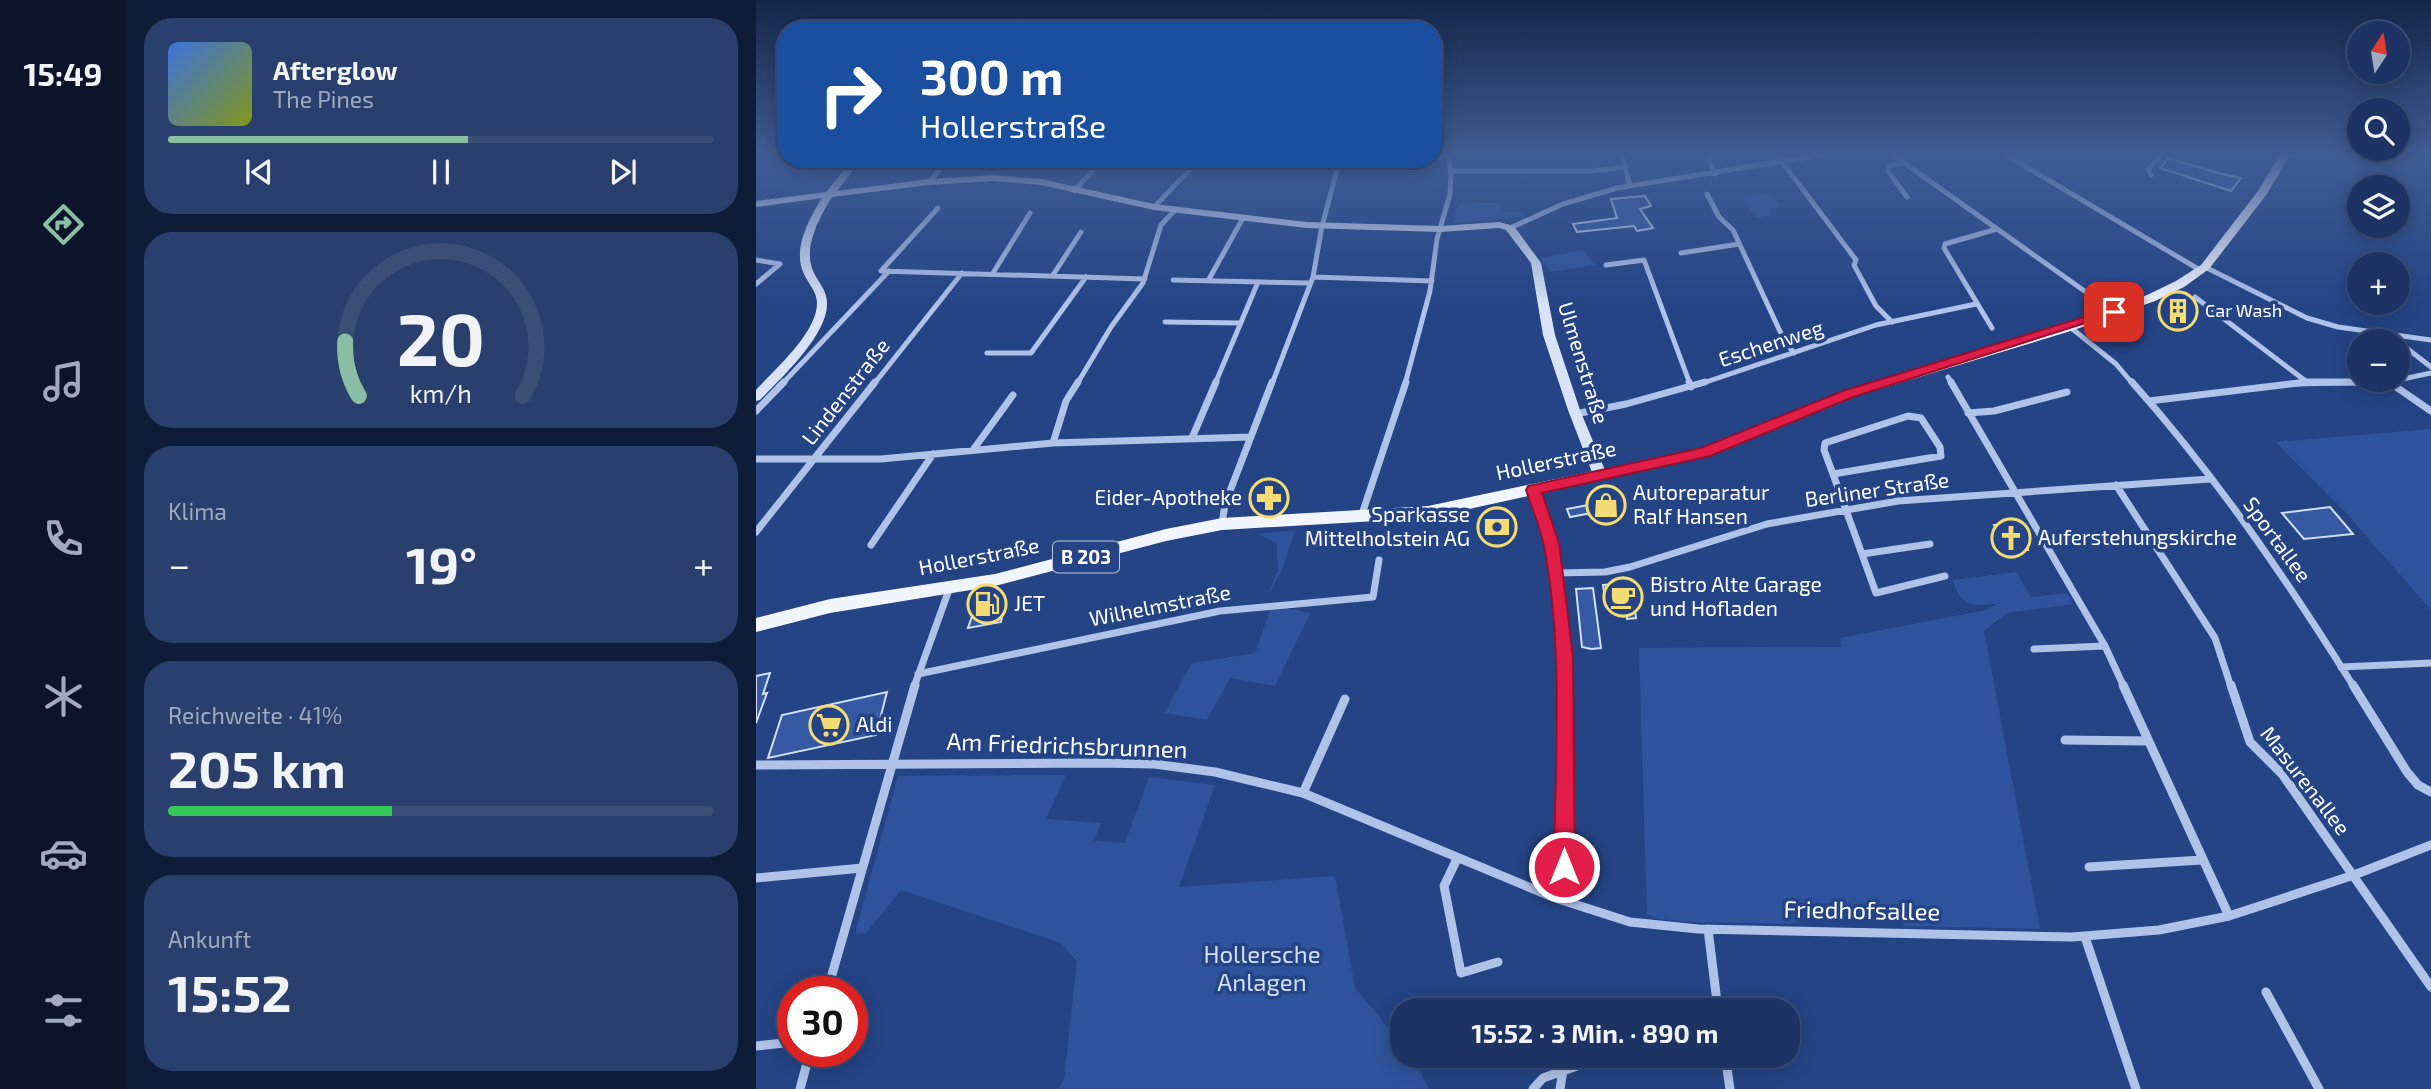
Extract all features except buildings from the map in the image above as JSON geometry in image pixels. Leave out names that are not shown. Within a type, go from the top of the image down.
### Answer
[{"type":"main road","name":"Hollerstraße","points":[[756,625],[830,606],[995,580],[1166,535],[1222,524],[1428,512],[1704,452],[1848,394],[2070,327],[2151,298],[2203,268],[2252,206]]},
{"type":"street","points":[[756,397],[789,361],[819,316],[821,297],[805,262],[814,221],[822,206]]},
{"type":"street","points":[[1148,206],[1322,226],[1440,229],[1486,225],[1510,228],[1562,206]]},
{"type":"street","points":[[1222,524],[1225,504],[1311,280],[1327,206]]},
{"type":"street","points":[[1361,517],[1409,372],[1447,206]]},
{"type":"street","points":[[1713,206],[1719,217],[1733,230],[1784,340],[1794,353]]},
{"type":"street","points":[[1814,206],[1853,255],[1857,262],[1854,265],[1867,293],[1892,322]]},
{"type":"street","points":[[1964,206],[2114,312]]},
{"type":"street","points":[[2095,206],[2172,257],[2203,268],[2306,318],[2366,329]]},
{"type":"street","points":[[937,208],[881,271],[1144,279]]},
{"type":"street","points":[[1053,443],[1066,401],[1144,279],[1161,225],[1176,209]]},
{"type":"street","points":[[993,273],[1030,213]]},
{"type":"street","points":[[1208,281],[1243,218]]},
{"type":"street","name":"Ulmenstraße","points":[[1510,228],[1536,263],[1549,335],[1575,414],[1601,475]]},
{"type":"street","points":[[1992,328],[1944,248],[1945,244],[1997,229]]},
{"type":"street","points":[[1053,275],[1081,232]]},
{"type":"street","points":[[1681,253],[1739,244]]},
{"type":"street","points":[[756,260],[780,264],[756,284]]},
{"type":"street","points":[[1606,265],[1644,260],[1690,387]]},
{"type":"street","points":[[756,411],[889,271]]},
{"type":"street","name":"Lindenstraße","points":[[756,532],[962,272]]},
{"type":"street","points":[[987,353],[1031,353],[1086,277]]},
{"type":"street","points":[[1173,280],[1432,281]]},
{"type":"street","points":[[1192,438],[1258,282]]},
{"type":"street","points":[[2195,297],[2307,382]]},
{"type":"street","name":"Eschenweg","points":[[1575,414],[1620,407],[1892,322],[1942,308],[1976,304]]},
{"type":"street","points":[[1165,322],[1241,323]]},
{"type":"street","name":"Sportallee","points":[[2070,327],[2106,354],[2149,401],[2210,479],[2272,561],[2407,772],[2418,785],[2431,792]]},
{"type":"street","points":[[2410,337],[2431,340]]},
{"type":"street","points":[[2410,350],[2431,367]]},
{"type":"street","points":[[2410,378],[2431,373]]},
{"type":"street","points":[[1948,377],[2105,646],[2229,916]]},
{"type":"street","points":[[2149,401],[2307,382],[2347,382]]},
{"type":"street","points":[[1968,413],[1994,411],[2067,392]]},
{"type":"street","points":[[2403,392],[2431,411]]},
{"type":"street","points":[[973,450],[1013,395]]},
{"type":"street","points":[[1832,474],[1851,468],[1927,461],[1941,456],[1940,447],[1921,418],[1908,416],[1825,443],[1824,450],[1832,474],[1846,509],[1861,554],[1876,593],[1945,576]]},
{"type":"street","points":[[756,459],[814,460],[933,454],[1053,443],[1251,437]]},
{"type":"street","points":[[870,545],[933,454]]},
{"type":"street","name":"Berliner Straße","points":[[1557,572],[1605,572],[1630,567],[1733,533],[1898,501],[2210,479]]},
{"type":"street","name":"Masurenallee","points":[[2116,485],[2215,638],[2250,742],[2283,774],[2431,987]]},
{"type":"street","points":[[1533,490],[1551,543],[1557,572],[1564,657],[1564,867],[1555,898]]},
{"type":"street","points":[[1861,554],[1930,544]]},
{"type":"street","name":"Wilhelmstraße","points":[[918,674],[1220,611],[1268,604],[1373,597],[1380,560]]},
{"type":"street","points":[[832,976],[918,674],[950,587]]},
{"type":"street","points":[[2034,649],[2105,646]]},
{"type":"street","points":[[2341,667],[2431,663]]},
{"type":"street","points":[[1303,793],[1345,698]]},
{"type":"street","points":[[2066,740],[2147,741]]},
{"type":"street","name":"Am Friedrichsbrunnen","points":[[756,765],[1154,764],[1215,772],[1303,793]]},
{"type":"street","name":"Friedhofsallee","points":[[1303,793],[1555,898],[1630,922],[1707,929],[2085,937],[2159,930],[2229,916],[2354,875],[2431,845]]},
{"type":"street","points":[[1457,859],[1444,886],[1461,974],[1499,962]]},
{"type":"street","points":[[2089,867],[2202,860]]},
{"type":"street","points":[[756,878],[862,868]]},
{"type":"street","points":[[1707,929],[1716,998]]},
{"type":"street","points":[[2085,937],[2136,1089]]},
{"type":"street","points":[[2266,992],[2319,1089]]},
{"type":"street","points":[[756,1046],[777,1044]]},
{"type":"street","points":[[800,1089],[806,1067]]},
{"type":"street","points":[[1533,1089],[1543,1077],[1569,1068]]},
{"type":"street","points":[[1727,1068],[1730,1089]]},
{"type":"street","points":[[1560,1089],[1563,1070]]},
{"type":"green space","points":[[1458,206],[1500,206],[1503,212],[1523,212],[1523,217],[1452,223]]},
{"type":"green space","points":[[1748,206],[1780,207],[1769,209],[1773,215],[1756,218]]},
{"type":"green space","points":[[1583,250],[1595,265],[1550,272],[1541,258]]},
{"type":"green space","points":[[2431,429],[2431,610],[2347,514],[2276,442]]},
{"type":"green space","points":[[1295,530],[1282,570],[1267,597],[1278,570],[1277,543],[1258,534]]},
{"type":"green space","points":[[2016,572],[2031,597],[2067,593],[2073,604],[2007,613],[1984,631],[2040,929],[1904,926],[1900,917],[1815,916],[1791,924],[1693,922],[1660,919],[1647,914],[1639,648],[1841,647],[1840,638],[1987,610],[1995,604],[1967,603],[1959,595],[1952,580]]},
{"type":"green space","points":[[1287,608],[1310,613],[1275,686],[1230,678],[1207,720],[1164,713],[1192,663],[1255,653],[1270,610]]},
{"type":"green space","name":"Hollersche Anlagen","points":[[1066,775],[1046,819],[1101,823],[1094,841],[1125,843],[1149,777],[1215,785],[1179,887],[1335,876],[1355,988],[1390,1030],[1390,1068],[1418,1068],[1429,1089],[1058,1089],[1064,1080],[1077,961],[1061,943],[901,890],[866,933],[855,934],[898,776]]},
{"type":"place","name":"Car Wash","points":[[2178,311]]},
{"type":"place","name":"Eider-Apotheke","points":[[1269,498]]},
{"type":"place","name":"Autoreparatur Ralf Hansen","points":[[1606,505]]},
{"type":"place","name":"Sparkasse Mittelholstein AG","points":[[1497,527]]},
{"type":"place","name":"Auferstehungskirche","points":[[2011,538]]},
{"type":"place","name":"Bistro Alte Garage und Hofladen","points":[[1623,597]]},
{"type":"place","name":"JET","points":[[987,604]]},
{"type":"place","name":"Aldi","points":[[829,725]]},
{"type":"route","points":[[1564,867],[1564,657],[1557,572],[1546,524],[1533,490],[1704,452],[1848,394],[2114,312]]}]
